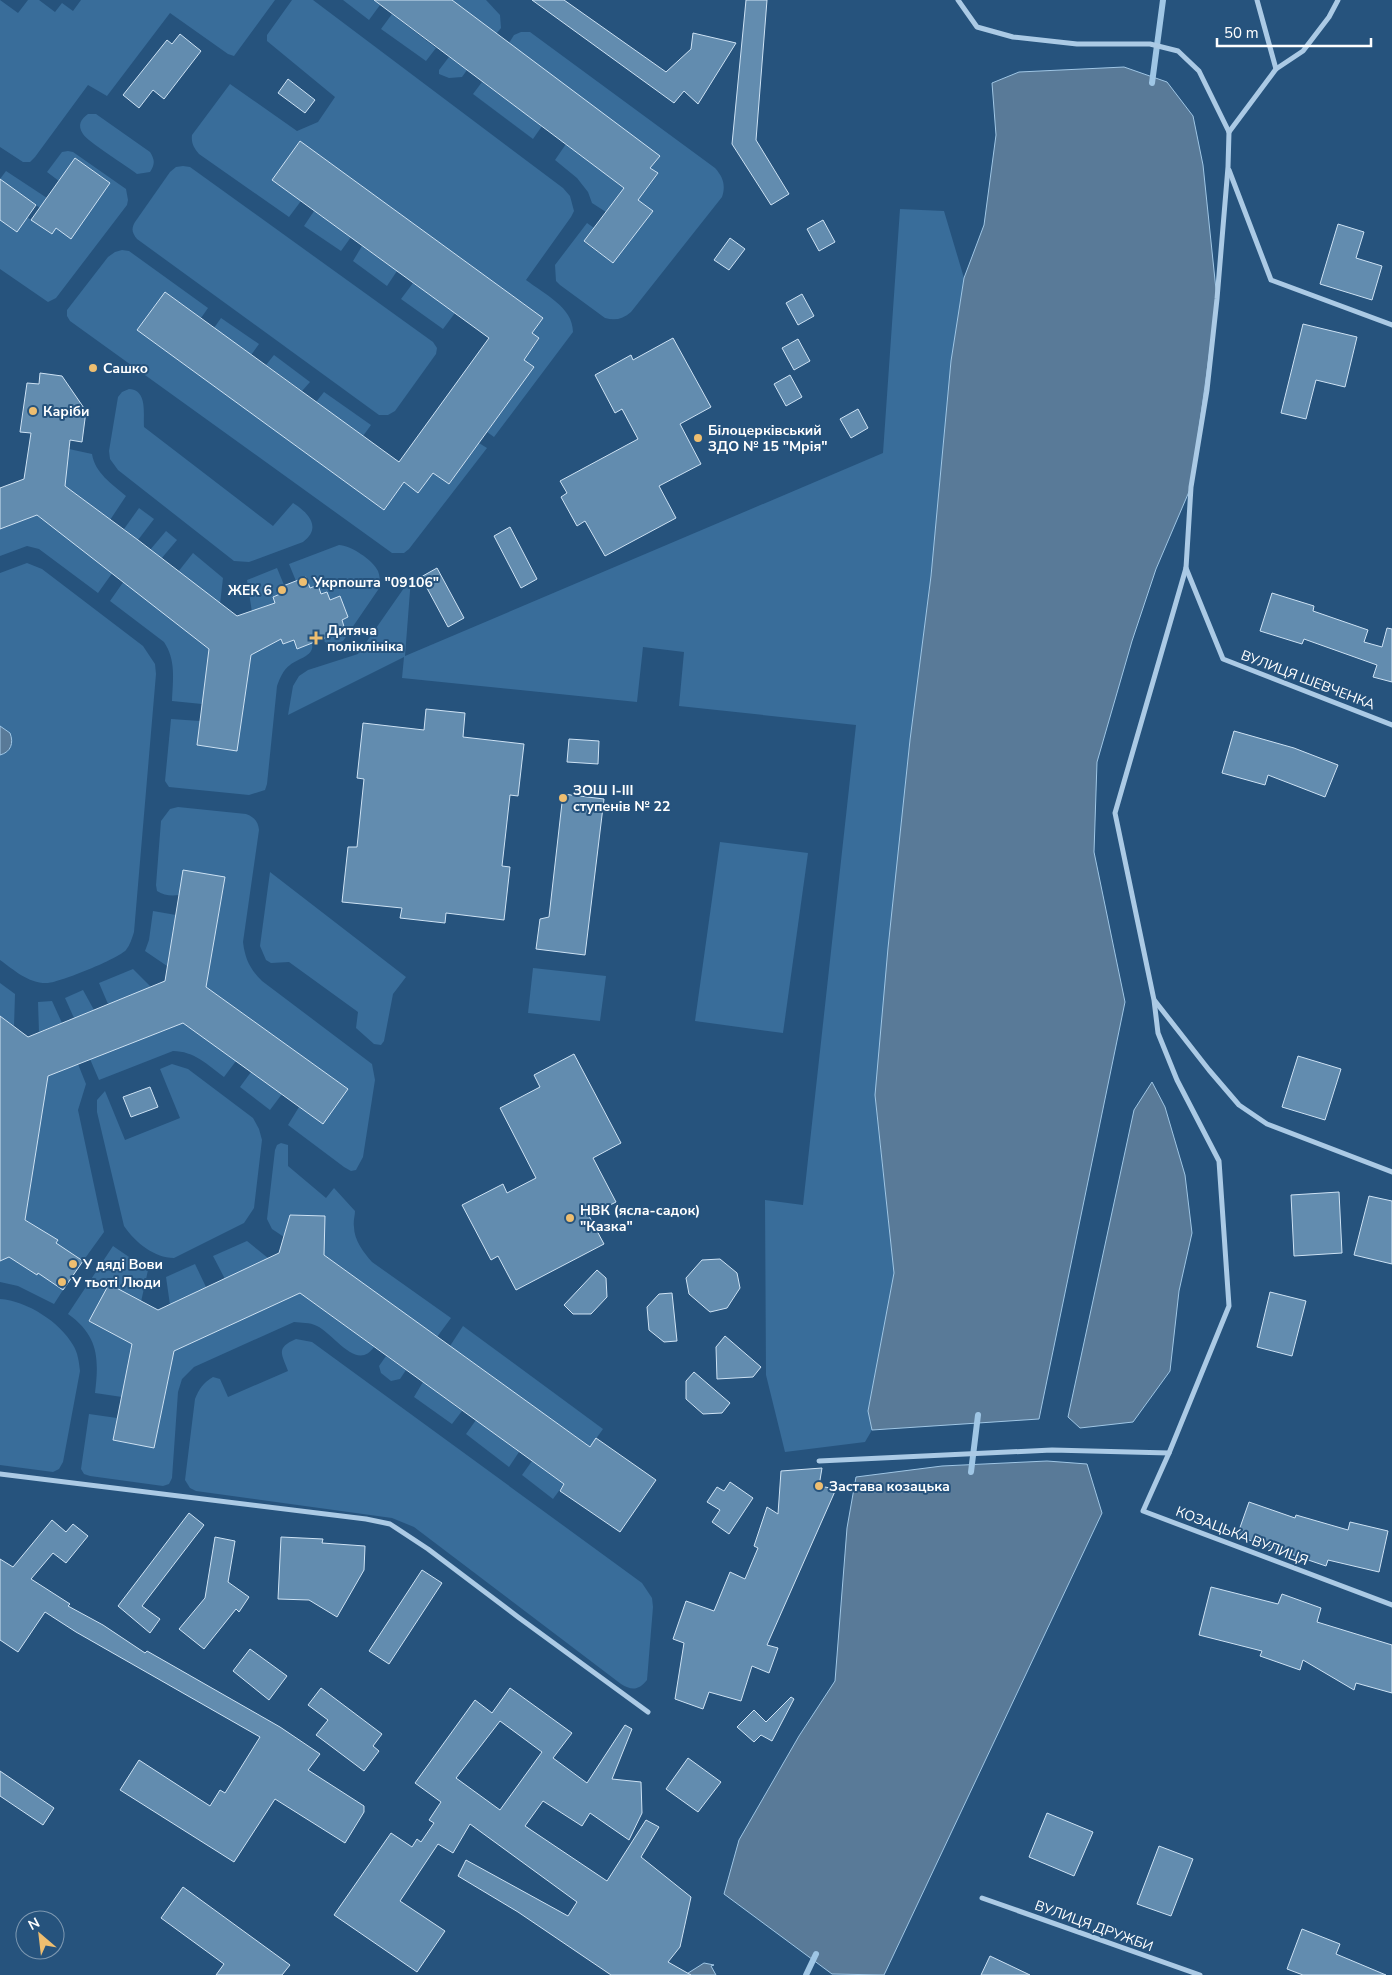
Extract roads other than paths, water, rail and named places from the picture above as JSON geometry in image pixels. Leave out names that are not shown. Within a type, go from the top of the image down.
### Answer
[{"type":"street","points":[[819,1461],[1052,1450],[1169,1453],[1229,1306],[1219,1161],[1177,1080],[1158,1032],[1154,1000],[1115,813],[1186,568],[1191,487],[1207,390],[1217,299],[1228,167],[1229,132],[1199,72],[1178,51],[1150,44],[1077,44],[1013,37],[977,27],[958,0]]},
{"type":"street","points":[[1257,0],[1276,69]]},
{"type":"street","points":[[1229,132],[1276,69],[1303,51],[1338,0]]},
{"type":"street","points":[[1228,167],[1271,280],[1392,325]]},
{"type":"street","name":"ВУЛИЦЯ ШЕВЧЕНКА","points":[[1186,568],[1223,659],[1392,725]]},
{"type":"street","points":[[1154,1000],[1239,1105],[1267,1124],[1392,1172]]},
{"type":"street","name":"КОЗАЦЬКА ВУЛИЦЯ","points":[[1169,1453],[1143,1511],[1392,1605]]},
{"type":"street","points":[[0,1474],[366,1519],[390,1524],[428,1549],[648,1712]]},
{"type":"street","name":"ВУЛИЦЯ ДРУЖБИ","points":[[982,1898],[1200,1975]]},
{"type":"waterway","points":[[1152,83],[1163,0]]},
{"type":"waterway","points":[[971,1472],[978,1415]]},
{"type":"waterway","points":[[806,1975],[816,1954]]},
{"type":"place","name":"Сашко","points":[[93,368]]},
{"type":"place","name":"Каріби","points":[[33,411]]},
{"type":"place","name":"Білоцерківський ЗДО № 15 \"Мрія\"","points":[[698,438]]},
{"type":"place","name":"Укрпошта \"09106\"","points":[[303,582]]},
{"type":"place","name":"ЖЕК 6","points":[[282,590]]},
{"type":"place","name":"Дитяча поліклініка","points":[[316,638]]},
{"type":"place","name":"ЗОШ І-ІІІ ступенів № 22","points":[[563,798]]},
{"type":"place","name":"НВК (ясла-садок) \"Казка\"","points":[[570,1218]]},
{"type":"place","name":"У дяді Вови","points":[[73,1264]]},
{"type":"place","name":"У тьоті Люди","points":[[62,1282]]},
{"type":"place","name":"Застава козацька","points":[[819,1486]]}]
